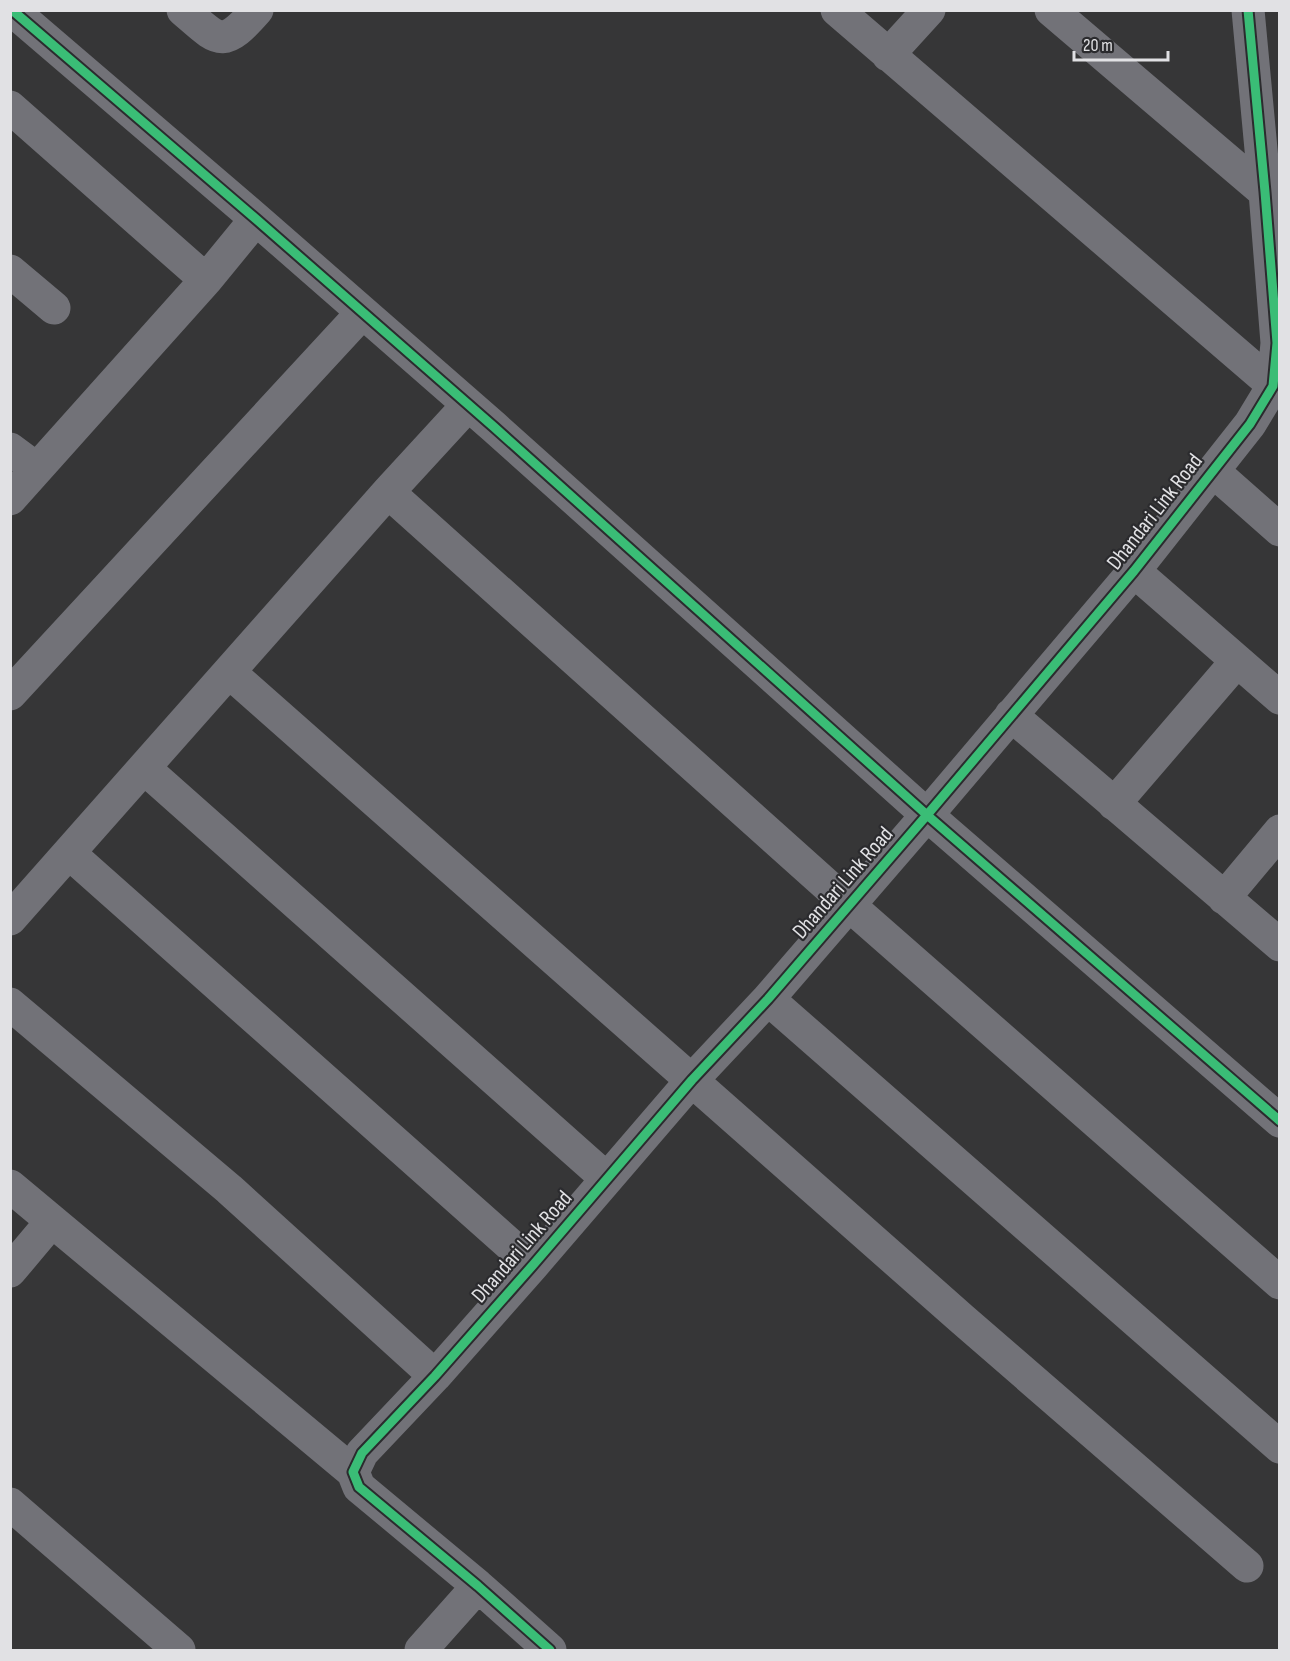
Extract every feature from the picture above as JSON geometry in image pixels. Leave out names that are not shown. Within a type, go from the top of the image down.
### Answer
[{"type":"street","points":[[12,10],[256,219],[927,815],[1280,1121]]},
{"type":"street","points":[[183,10],[211,34],[220,38],[243,27],[257,10]]},
{"type":"street","points":[[837,10],[1276,389]]},
{"type":"street","points":[[888,55],[929,10]]},
{"type":"street","points":[[1051,10],[1272,198]]},
{"type":"street","name":"Dhandari Link Road","points":[[353,1472],[362,1454],[435,1376],[692,1080],[768,999],[927,815],[1134,571],[1276,389],[1277,343],[1272,198],[1248,10]]},
{"type":"street","points":[[10,107],[206,280]]},
{"type":"street","points":[[10,499],[206,280],[256,219]]},
{"type":"street","points":[[10,272],[54,308]]},
{"type":"street","points":[[10,694],[362,313]]},
{"type":"street","points":[[10,918],[468,405]]},
{"type":"street","points":[[10,449],[37,469]]},
{"type":"street","points":[[1213,471],[1280,530]]},
{"type":"street","points":[[388,492],[849,905],[1280,1283]]},
{"type":"street","points":[[1134,571],[1280,698]]},
{"type":"street","points":[[1114,804],[1237,661]]},
{"type":"street","points":[[229,672],[962,1319],[1247,1566]]},
{"type":"street","points":[[1011,715],[1280,945]]},
{"type":"street","points":[[144,768],[607,1179]]},
{"type":"street","points":[[1224,898],[1280,831]]},
{"type":"street","points":[[69,853],[533,1265]]},
{"type":"street","points":[[768,999],[1280,1447]]},
{"type":"street","points":[[10,1004],[229,1188],[435,1376]]},
{"type":"street","points":[[10,1186],[353,1472],[359,1487],[478,1586],[550,1650]]},
{"type":"street","points":[[10,1271],[52,1221]]},
{"type":"street","points":[[10,1504],[179,1650]]},
{"type":"street","points":[[421,1650],[478,1586]]},
{"type":"cycle path","points":[[12,10],[494,427],[927,815],[1280,1121]]},
{"type":"cycle path","points":[[550,1650],[478,1586],[359,1487],[353,1472],[362,1453],[435,1376],[692,1080],[768,999],[927,815],[1134,571],[1250,424],[1273,386],[1277,343],[1248,10]]}]
